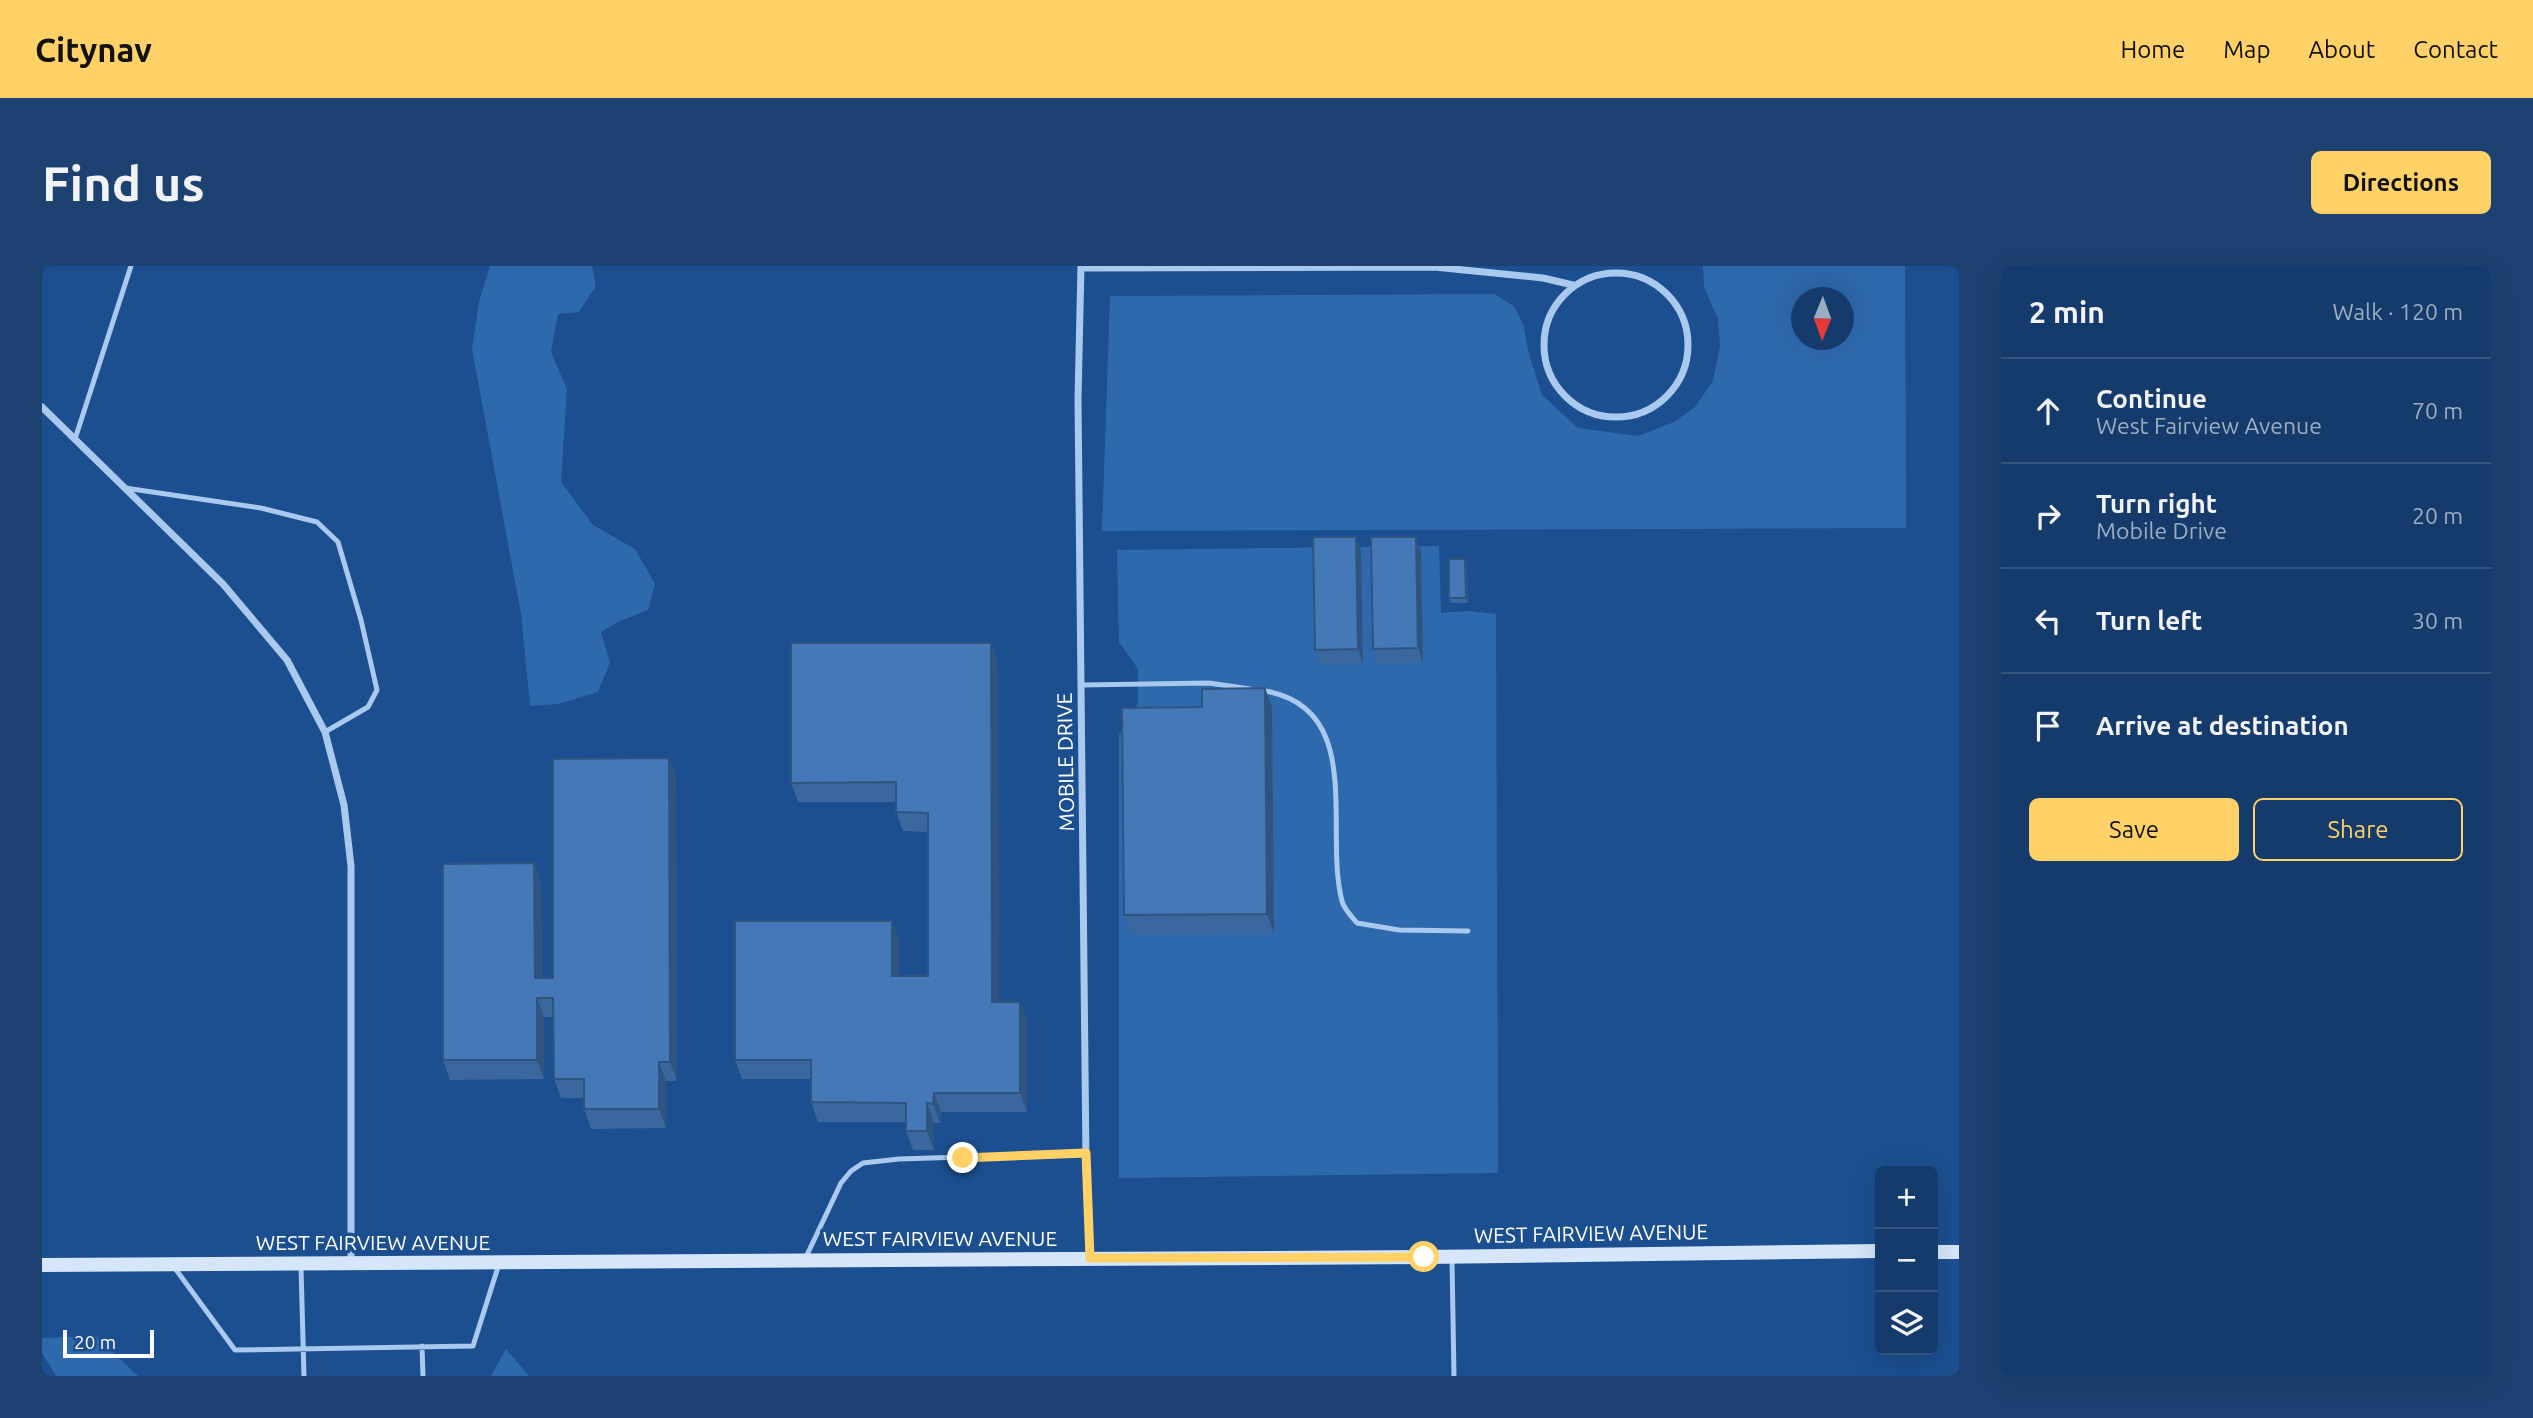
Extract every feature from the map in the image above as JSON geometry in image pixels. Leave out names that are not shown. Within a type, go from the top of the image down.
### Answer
[{"type":"main road","name":"WEST FAIRVIEW AVENUE","points":[[42,1265],[1875,1251]]},
{"type":"main road","points":[[1938,1252],[1959,1252]]},
{"type":"street","points":[[1081,267],[1434,267],[1543,278],[1573,285],[1601,273],[1632,273],[1659,286],[1666,293],[1679,309],[1688,338],[1685,368],[1669,394],[1645,411],[1615,418],[1585,411],[1561,393],[1546,367],[1543,337],[1553,308],[1573,285]]},
{"type":"street","name":"MOBILE DRIVE","points":[[1081,267],[1078,399],[1086,1153],[1090,1258]]},
{"type":"street","points":[[42,407],[223,584],[287,660],[325,732],[344,805],[351,866],[351,1263]]},
{"type":"lane","points":[[75,439],[131,266]]},
{"type":"lane","points":[[125,488],[261,508],[317,522],[338,542],[377,690],[368,707],[325,732]]},
{"type":"lane","points":[[1082,685],[1209,683],[1266,691],[1300,702],[1318,721],[1331,754],[1337,786],[1336,856],[1342,904],[1357,923],[1399,930],[1468,931]]},
{"type":"lane","points":[[805,1260],[841,1183],[851,1171],[863,1163],[899,1158],[1086,1153]]},
{"type":"lane","points":[[1452,1256],[1454,1376]]},
{"type":"lane","points":[[173,1264],[234,1350],[473,1346],[500,1262]]},
{"type":"lane","points":[[301,1264],[304,1376]]},
{"type":"lane","points":[[422,1346],[423,1376]]},
{"type":"shaded area","points":[[490,266],[592,266],[596,286],[579,312],[558,314],[551,352],[567,389],[561,482],[593,525],[635,549],[655,584],[648,610],[601,632],[610,663],[598,692],[558,704],[530,706],[521,614],[472,349],[479,302]]},
{"type":"shaded area","points":[[1703,266],[1905,266],[1906,528],[1102,531],[1110,296],[1494,294],[1514,306],[1524,326],[1528,351],[1542,395],[1578,428],[1638,436],[1674,422],[1695,407],[1713,381],[1720,346],[1718,319],[1704,287]]},
{"type":"shaded area","points":[[1439,546],[1441,613],[1469,611],[1496,614],[1498,1173],[1119,1178],[1119,735],[1138,703],[1138,669],[1119,642],[1117,550]]},
{"type":"shaded area","points":[[96,1336],[138,1376],[56,1376],[42,1353],[42,1338]]},
{"type":"shaded area","points":[[506,1349],[529,1376],[491,1376]]},
{"type":"building","points":[[1313,537],[1356,537],[1358,649],[1315,650]]},
{"type":"building","points":[[1371,537],[1416,537],[1418,648],[1373,649]]},
{"type":"building","points":[[1449,559],[1465,559],[1466,598],[1449,598]]},
{"type":"building","points":[[791,643],[991,643],[992,1002],[1020,1002],[1020,1093],[934,1093],[933,1104],[927,1103],[927,1131],[906,1131],[906,1103],[811,1102],[811,1060],[735,1060],[735,921],[892,921],[892,976],[928,976],[928,813],[896,812],[896,782],[791,783]]},
{"type":"building","points":[[1265,688],[1267,914],[1124,915],[1122,708],[1202,707],[1202,689]]},
{"type":"building","points":[[669,758],[670,1062],[659,1062],[659,1109],[584,1109],[584,1079],[554,1079],[553,998],[537,998],[537,1060],[443,1060],[443,864],[534,863],[535,978],[553,978],[553,759]]},
{"type":"route","points":[[963,1158],[1086,1153],[1090,1258],[1424,1257]]}]
